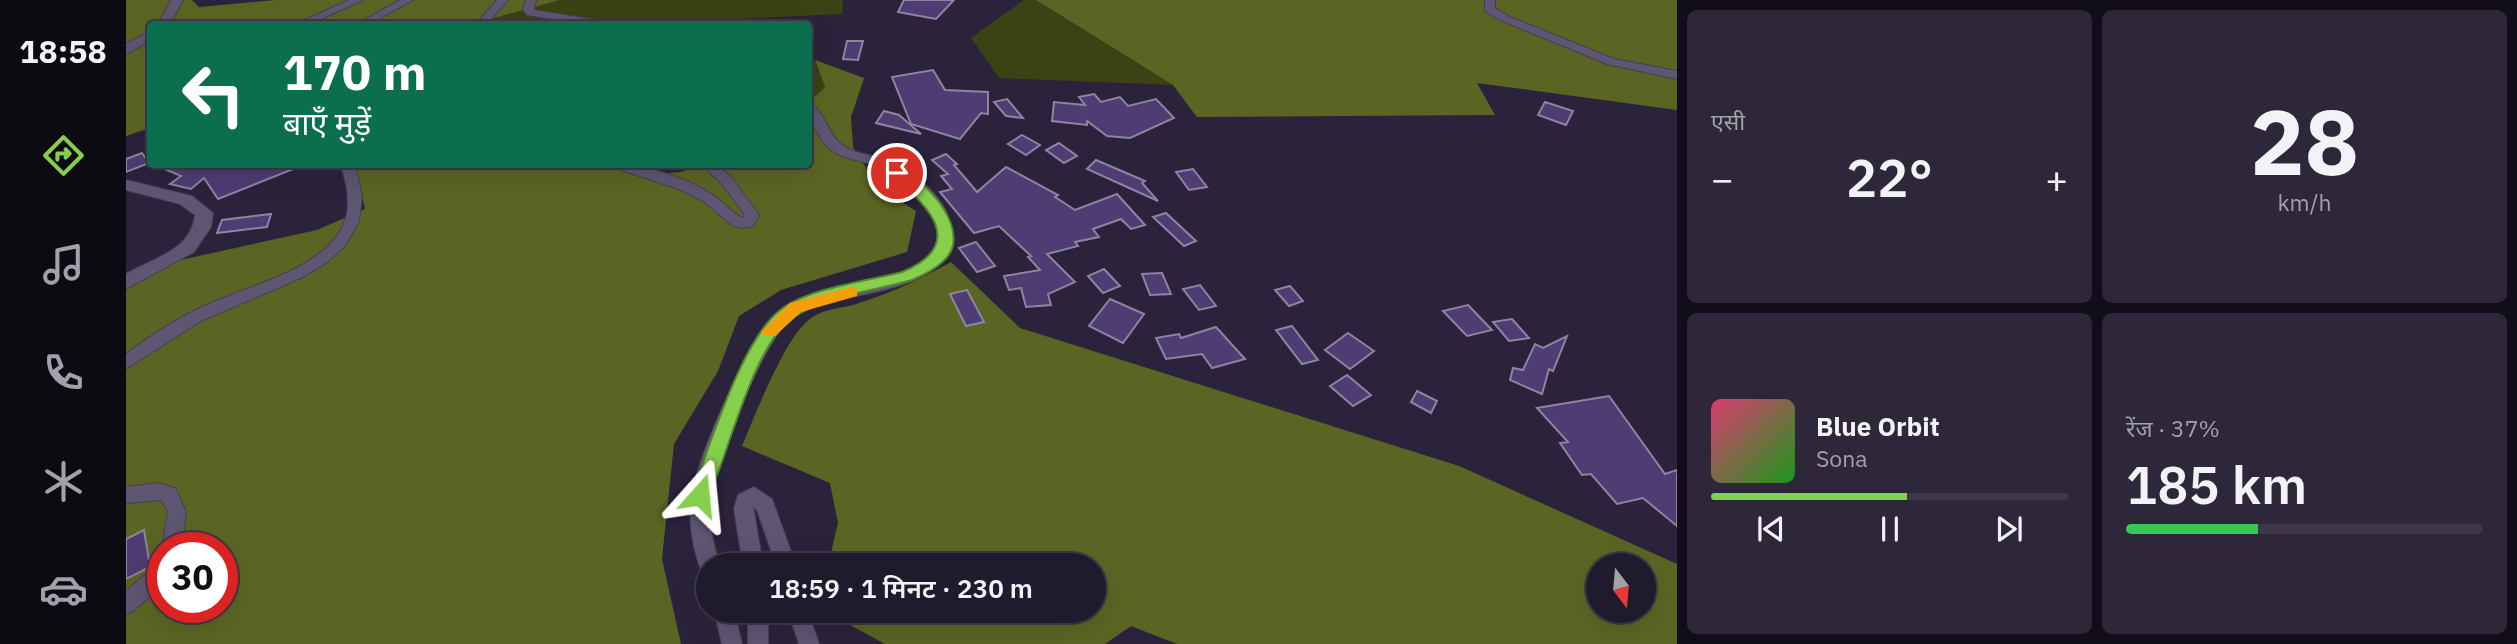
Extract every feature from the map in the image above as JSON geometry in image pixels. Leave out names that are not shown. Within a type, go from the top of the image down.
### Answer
[{"type":"street","points":[[166,21],[177,0]]},
{"type":"street","points":[[309,21],[358,0]]},
{"type":"street","points":[[369,21],[408,0]]},
{"type":"street","points":[[484,21],[503,0]]},
{"type":"street","points":[[531,0],[528,10],[535,15],[580,21]]},
{"type":"street","points":[[1490,0],[1487,4],[1489,9],[1498,15],[1600,57],[1677,75]]},
{"type":"street","points":[[126,50],[147,37]]},
{"type":"street","points":[[707,553],[700,495],[744,381],[771,330],[786,314],[805,304],[866,289],[921,270],[942,253],[946,243],[942,218],[924,194],[883,164],[836,148],[812,113]]},
{"type":"street","points":[[126,363],[186,323],[221,305],[281,283],[324,260],[344,235],[355,208],[357,193],[349,168]]},
{"type":"street","points":[[624,168],[672,181],[709,199],[736,222],[748,223],[752,215],[741,196],[711,168]]},
{"type":"street","points":[[126,185],[186,200],[204,213],[204,223],[200,236],[188,248],[126,282]]},
{"type":"street","points":[[126,495],[158,491],[168,494],[177,512],[174,532]]},
{"type":"street","points":[[751,553],[743,509],[745,501],[754,495],[765,505],[782,553]]},
{"type":"street","points":[[126,604],[147,586]]},
{"type":"street","points":[[727,623],[732,644]]},
{"type":"street","points":[[758,623],[758,644]]},
{"type":"street","points":[[802,623],[809,644]]},
{"type":"green space","points":[[126,0],[192,0],[199,7],[276,0],[560,0],[483,21],[147,21],[147,129],[126,136]]},
{"type":"green space","points":[[560,0],[843,0],[842,14],[693,21],[483,21]]},
{"type":"green space","points":[[1024,0],[1036,0],[1173,85],[999,78],[971,38]]},
{"type":"green space","points":[[1036,0],[1677,0],[1677,110],[1477,83],[1495,115],[1197,117],[1173,85]]},
{"type":"green space","points":[[812,60],[815,60],[825,87],[812,99]]},
{"type":"green space","points":[[815,60],[864,78],[851,117],[853,147],[878,187],[916,211],[907,252],[781,290],[739,316],[718,371],[674,444],[662,559],[681,644],[126,644],[126,272],[317,230],[365,209],[356,168],[626,168],[642,175],[696,168],[812,168],[812,99],[825,87]]},
{"type":"green space","points":[[951,262],[1020,328],[1459,466],[1653,553],[1586,553],[1586,623],[1656,623],[1656,555],[1677,564],[1677,644],[1177,644],[1131,626],[1105,644],[885,644],[850,623],[1106,623],[1106,553],[831,553],[838,523],[830,483],[742,446],[781,358],[801,327],[823,312],[856,304],[908,284]]},
{"type":"building","points":[[904,0],[954,0],[936,19],[898,12]]},
{"type":"building","points":[[847,41],[863,41],[858,60],[843,59]]},
{"type":"building","points":[[933,70],[945,90],[988,92],[988,114],[981,113],[960,139],[911,124],[892,77]]},
{"type":"building","points":[[1094,94],[1101,102],[1120,97],[1128,106],[1156,99],[1174,118],[1130,138],[1107,136],[1087,121],[1087,125],[1052,121],[1054,102],[1085,105],[1079,97]]},
{"type":"building","points":[[1007,99],[1023,118],[1006,116],[994,102]]},
{"type":"building","points":[[1545,102],[1573,111],[1566,125],[1538,115]]},
{"type":"building","points":[[884,111],[899,115],[921,134],[876,123]]},
{"type":"building","points":[[1022,135],[1040,145],[1026,155],[1008,144]]},
{"type":"building","points":[[1059,143],[1077,156],[1064,163],[1046,150]]},
{"type":"building","points":[[142,153],[147,164],[126,172],[126,159]]},
{"type":"building","points":[[946,154],[957,164],[954,165],[977,192],[1006,167],[1058,195],[1055,197],[1075,210],[1117,194],[1145,225],[1131,229],[1121,219],[1093,229],[1099,237],[1075,242],[1078,246],[1047,254],[1075,282],[1048,294],[1051,305],[1026,307],[1021,288],[1009,290],[1004,276],[1040,270],[1028,257],[1031,256],[999,226],[974,233],[940,192],[952,189],[941,176],[948,174],[932,160]]},
{"type":"building","points":[[1096,160],[1145,181],[1142,183],[1158,201],[1087,169]]},
{"type":"building","points":[[162,168],[296,168],[218,199],[204,178],[191,189],[170,184],[181,176]]},
{"type":"building","points":[[1193,169],[1207,187],[1189,190],[1176,172]]},
{"type":"building","points":[[1166,213],[1196,241],[1184,246],[1153,217]]},
{"type":"building","points":[[271,214],[267,227],[217,233],[222,220]]},
{"type":"building","points":[[976,242],[995,266],[977,272],[959,248]]},
{"type":"building","points":[[1104,269],[1120,286],[1103,293],[1088,276]]},
{"type":"building","points":[[1162,273],[1171,294],[1150,295],[1142,274]]},
{"type":"building","points":[[1200,285],[1216,306],[1199,310],[1183,289]]},
{"type":"building","points":[[1290,286],[1303,301],[1289,306],[1275,290]]},
{"type":"building","points":[[967,290],[984,322],[966,326],[950,294]]},
{"type":"building","points":[[1110,299],[1144,314],[1123,343],[1089,326]]},
{"type":"building","points":[[1468,305],[1492,330],[1467,336],[1443,311]]},
{"type":"building","points":[[1512,319],[1529,338],[1509,341],[1493,322]]},
{"type":"building","points":[[1292,326],[1318,360],[1302,364],[1276,330]]},
{"type":"building","points":[[1216,327],[1245,359],[1212,368],[1202,354],[1166,359],[1156,338],[1179,334],[1181,338]]},
{"type":"building","points":[[1348,333],[1374,351],[1350,369],[1325,350]]},
{"type":"building","points":[[1567,336],[1553,371],[1549,369],[1542,394],[1510,380],[1513,368],[1523,370],[1535,344],[1543,348]]},
{"type":"building","points":[[1347,375],[1371,395],[1353,406],[1330,386]]},
{"type":"building","points":[[1417,391],[1437,401],[1431,413],[1411,402]]},
{"type":"building","points":[[1609,396],[1665,474],[1677,470],[1677,526],[1643,498],[1617,504],[1591,474],[1582,475],[1560,443],[1568,442],[1537,408]]},
{"type":"building","points":[[144,530],[147,568],[126,579],[126,539]]},
{"type":"slow traffic","points":[[770,332],[796,307],[814,300],[852,292]]},
{"type":"route","points":[[700,495],[744,381],[771,330],[786,314],[814,300],[866,289],[906,276],[921,270],[942,253],[946,243],[942,218],[924,194],[897,173]]}]
